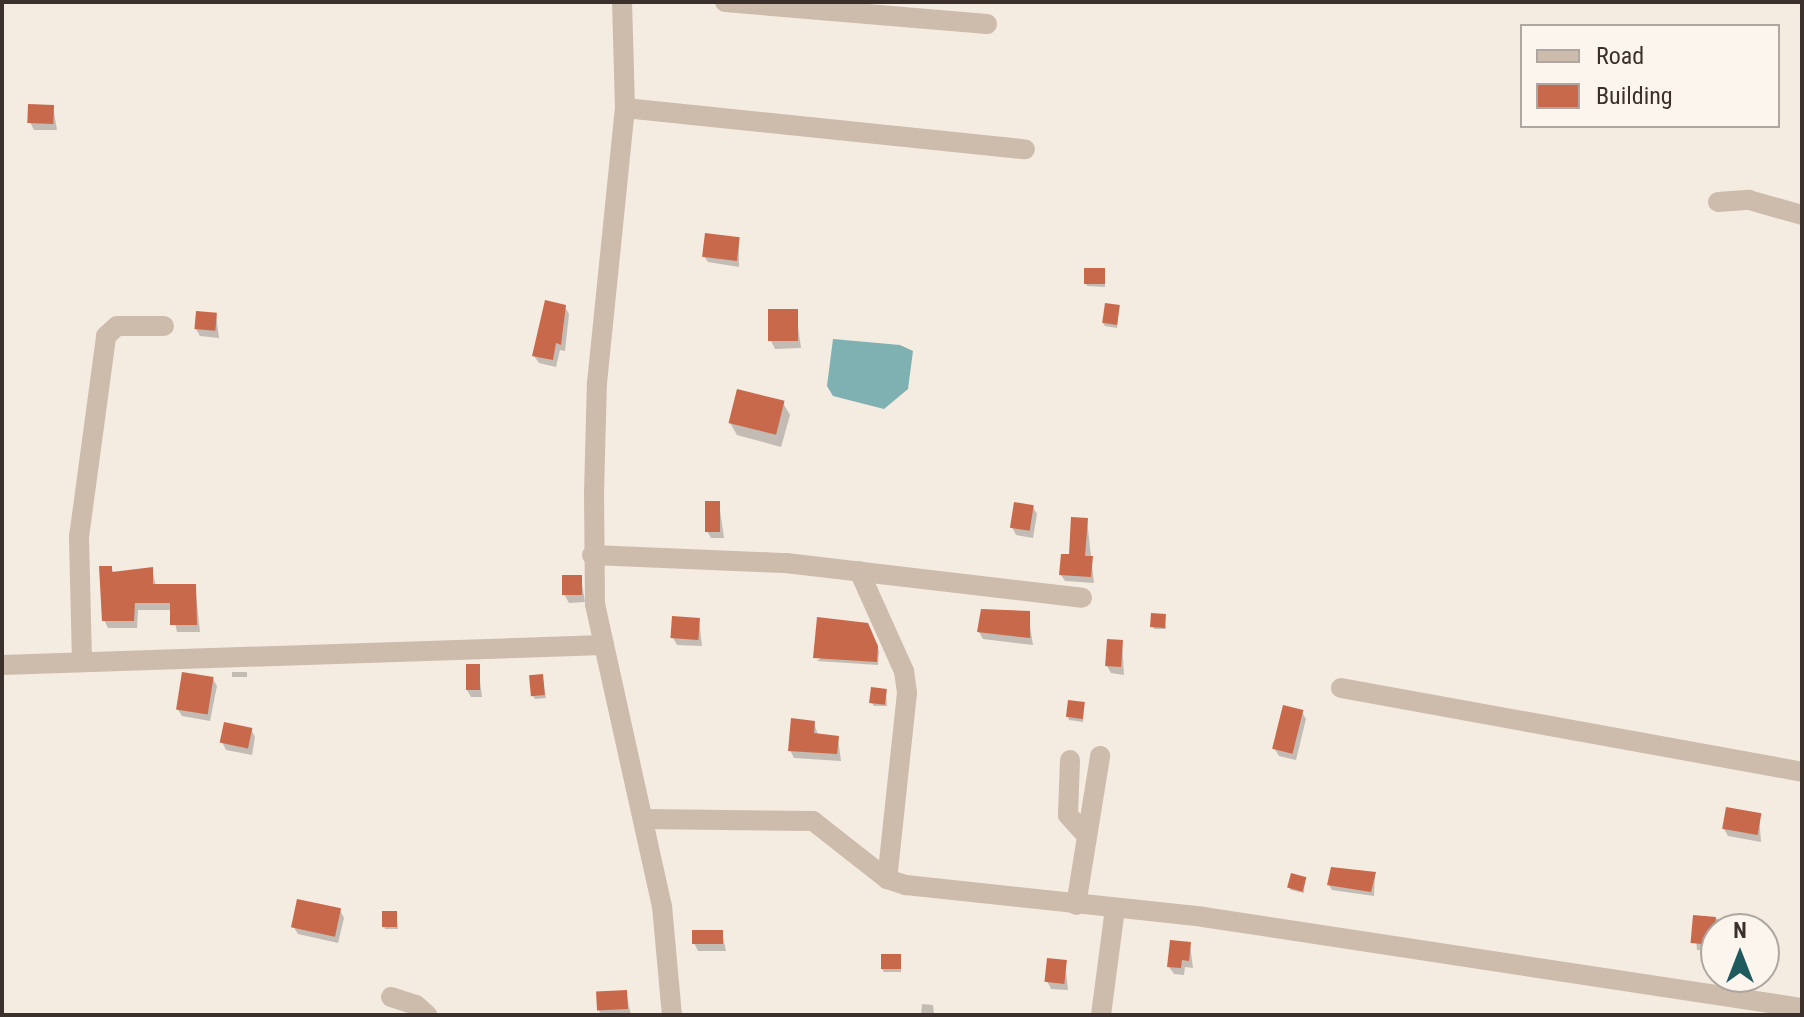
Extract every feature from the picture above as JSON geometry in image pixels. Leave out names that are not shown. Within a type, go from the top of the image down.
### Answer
[{"type":"street","points":[[622,2],[625,108],[597,383],[592,555],[604,645],[662,906],[672,1015]]},
{"type":"street","points":[[725,2],[987,24]]},
{"type":"street","points":[[625,108],[1025,149]]},
{"type":"street","points":[[1718,202],[1749,200],[1802,215]]},
{"type":"street","points":[[82,661],[79,537],[106,336],[117,326],[164,326]]},
{"type":"street","points":[[592,555],[859,571],[1082,598]]},
{"type":"street","points":[[859,571],[906,680],[887,879]]},
{"type":"street","points":[[2,665],[604,645]]},
{"type":"street","points":[[1341,688],[1457,713],[1802,772]]},
{"type":"street","points":[[1076,905],[1100,756]]},
{"type":"street","points":[[1070,760],[1068,815],[1087,836]]},
{"type":"street","points":[[645,819],[813,821],[887,879],[1076,905],[1273,926],[1802,1008]]},
{"type":"street","points":[[1101,1015],[1115,909]]},
{"type":"street","points":[[391,997],[416,1005],[427,1015]]},
{"type":"water","points":[[833,339],[900,345],[913,351],[908,389],[884,409],[833,396],[827,386]]},
{"type":"building","points":[[28,104],[54,105],[53,124],[27,123]]},
{"type":"building","points":[[705,233],[740,237],[737,261],[702,257]]},
{"type":"building","points":[[1084,268],[1105,268],[1105,284],[1084,284]]},
{"type":"building","points":[[545,300],[566,305],[561,345],[556,343],[553,360],[532,356]]},
{"type":"building","points":[[1105,303],[1120,305],[1117,325],[1102,323]]},
{"type":"building","points":[[768,309],[798,309],[798,341],[768,341]]},
{"type":"building","points":[[196,311],[217,313],[215,331],[194,329]]},
{"type":"building","points":[[737,389],[785,401],[776,435],[729,423]]},
{"type":"building","points":[[705,501],[720,501],[720,532],[705,532]]},
{"type":"building","points":[[1014,502],[1034,505],[1030,531],[1010,528]]},
{"type":"building","points":[[1071,517],[1088,518],[1085,556],[1093,556],[1091,577],[1059,575],[1061,554],[1069,554]]},
{"type":"building","points":[[99,566],[112,566],[112,572],[153,567],[153,584],[196,584],[197,625],[170,625],[170,603],[135,603],[134,621],[102,621]]},
{"type":"building","points":[[562,575],[582,575],[582,595],[562,595]]},
{"type":"building","points":[[981,609],[1030,611],[1030,638],[977,632]]},
{"type":"building","points":[[1151,613],[1166,614],[1165,628],[1150,627]]},
{"type":"building","points":[[672,616],[700,618],[698,640],[670,638]]},
{"type":"building","points":[[817,617],[868,623],[878,646],[877,662],[813,658]]},
{"type":"building","points":[[1107,639],[1123,640],[1121,667],[1105,666]]},
{"type":"building","points":[[466,664],[480,664],[480,690],[466,690]]},
{"type":"building","points":[[182,672],[214,677],[208,715],[176,710]]},
{"type":"building","points":[[543,674],[545,695],[531,696],[529,675]]},
{"type":"building","points":[[871,687],[887,689],[885,705],[869,703]]},
{"type":"building","points":[[1068,700],[1085,702],[1083,719],[1066,717]]},
{"type":"building","points":[[1283,705],[1303,710],[1292,754],[1272,749]]},
{"type":"building","points":[[791,718],[815,721],[814,733],[839,736],[837,754],[788,751]]},
{"type":"building","points":[[224,722],[252,728],[248,749],[220,743]]},
{"type":"building","points":[[1726,807],[1761,813],[1758,835],[1722,829]]},
{"type":"building","points":[[1331,867],[1376,872],[1371,892],[1327,885]]},
{"type":"building","points":[[1291,873],[1306,877],[1303,892],[1287,887]]},
{"type":"building","points":[[297,899],[341,908],[335,937],[291,927]]},
{"type":"building","points":[[382,911],[397,911],[397,927],[382,927]]},
{"type":"building","points":[[1693,915],[1700,916],[1700,944],[1691,943]]},
{"type":"building","points":[[692,930],[723,930],[723,944],[692,944]]},
{"type":"building","points":[[1170,940],[1191,942],[1189,961],[1182,960],[1181,968],[1167,967]]},
{"type":"building","points":[[881,954],[901,954],[901,969],[881,969]]},
{"type":"building","points":[[1047,958],[1067,960],[1064,984],[1044,982]]},
{"type":"building","points":[[627,990],[628,1009],[597,1011],[596,992]]}]
